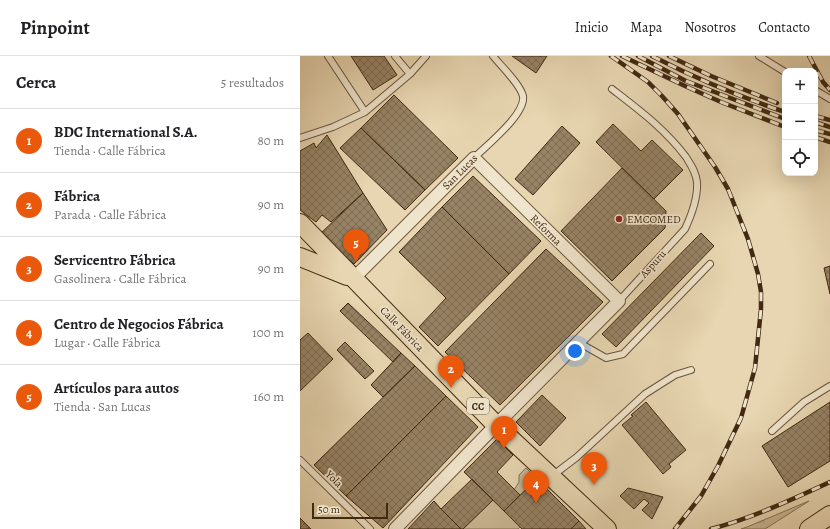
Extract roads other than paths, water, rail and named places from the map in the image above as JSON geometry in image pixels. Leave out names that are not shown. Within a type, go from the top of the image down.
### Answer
[{"type":"main road","name":"Calle Fábrica","points":[[300,223],[496,424],[550,477],[607,529]]},
{"type":"main road","name":"Calle Fábrica","points":[[300,238],[353,278]]},
{"type":"main road","points":[[300,257],[353,278]]},
{"type":"main road","points":[[808,529],[830,515]]},
{"type":"street","name":"San Lucas","points":[[353,278],[474,158]]},
{"type":"street","name":"Reforma","points":[[474,158],[619,301]]},
{"type":"street","name":"Aspuru","points":[[395,529],[496,424],[619,301]]},
{"type":"lane","points":[[328,56],[365,112]]},
{"type":"lane","points":[[394,56],[410,74]]},
{"type":"lane","points":[[300,138],[333,127],[365,112],[410,74],[426,56]]},
{"type":"lane","name":"San Lucas","points":[[474,158],[513,119],[521,107],[523,97],[519,88],[493,56]]},
{"type":"lane","points":[[760,56],[782,70]]},
{"type":"lane","name":"Aspuru","points":[[612,89],[664,130],[690,164],[696,174],[697,182],[696,200],[685,228],[619,301]]},
{"type":"lane","points":[[818,92],[830,99]]},
{"type":"lane","points":[[578,342],[606,358],[623,354],[710,264]]},
{"type":"lane","points":[[550,477],[577,457],[645,394],[675,375],[691,370]]},
{"type":"lane","points":[[772,431],[804,402],[830,386]]},
{"type":"lane","name":"Yola","points":[[300,460],[370,529]]},
{"type":"railway","points":[[611,56],[648,82],[662,96],[678,114],[715,167],[728,189],[748,239],[758,274],[761,292],[761,309],[755,368],[741,418],[718,466],[701,496],[675,529]]},
{"type":"railway","points":[[622,56],[721,102],[782,126]]},
{"type":"railway","points":[[638,56],[686,81],[782,118]]},
{"type":"railway","points":[[652,56],[718,87],[782,111]]},
{"type":"railway","points":[[669,56],[711,76],[777,103]]},
{"type":"railway","points":[[809,56],[823,82],[830,90]]},
{"type":"railway","points":[[818,117],[830,120]]},
{"type":"railway","points":[[818,123],[830,127]]},
{"type":"railway","points":[[818,131],[830,134]]},
{"type":"railway","points":[[818,138],[830,142]]},
{"type":"railway","points":[[711,529],[756,514],[830,482]]},
{"type":"place","name":"EMCOMED","points":[[619,219]]},
{"type":"place","name":"Artículos para autos","points":[[356,262]]},
{"type":"place","name":"Fábrica","points":[[451,388]]},
{"type":"place","name":"BDC International S.A.","points":[[504,449]]},
{"type":"place","name":"Servicentro Fábrica","points":[[594,485]]},
{"type":"place","name":"Centro de Negocios Fábrica","points":[[536,503]]}]
